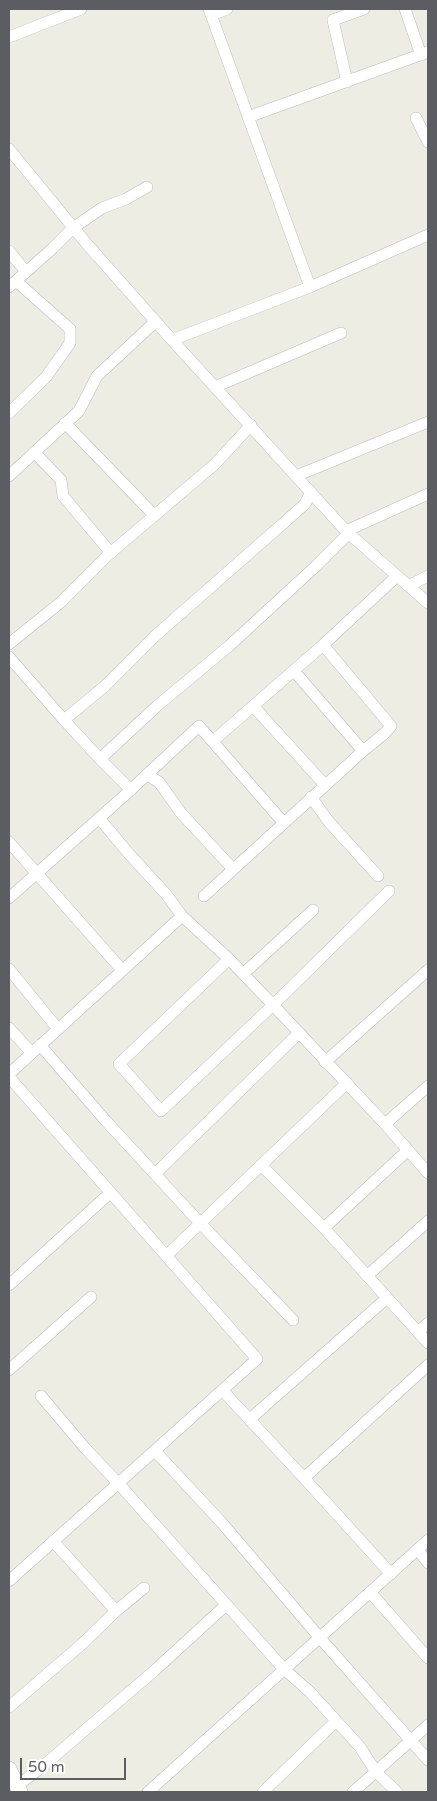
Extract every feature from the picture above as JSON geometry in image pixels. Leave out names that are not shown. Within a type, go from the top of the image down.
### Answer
[{"type":"main road","points":[[9,1769],[19,1789]]},
{"type":"street","points":[[9,38],[81,9]]},
{"type":"street","points":[[227,9],[210,12],[310,287]]},
{"type":"street","points":[[347,82],[334,20],[364,9]]},
{"type":"street","points":[[248,117],[425,54],[405,9]]},
{"type":"street","points":[[416,118],[428,142]]},
{"type":"street","points":[[9,149],[73,228],[155,322],[296,476],[348,532],[428,603]]},
{"type":"street","points":[[9,413],[46,377],[70,342],[70,329],[12,284],[73,228],[102,208],[126,199],[147,187]]},
{"type":"street","points":[[172,340],[310,287],[428,234]]},
{"type":"street","points":[[9,251],[26,272]]},
{"type":"street","points":[[9,476],[79,411],[97,376],[155,322]]},
{"type":"street","points":[[215,386],[341,333]]},
{"type":"street","points":[[296,476],[428,422]]},
{"type":"street","points":[[65,424],[154,515]]},
{"type":"street","points":[[9,644],[61,602],[110,553],[215,464],[251,425]]},
{"type":"street","points":[[34,452],[60,480],[63,496],[110,553]]},
{"type":"street","points":[[64,720],[105,686],[162,630],[304,504],[311,492]]},
{"type":"street","points":[[100,759],[157,706],[229,646],[316,566],[348,532],[428,494]]},
{"type":"street","points":[[213,742],[323,645],[397,576]]},
{"type":"street","points":[[408,586],[428,576]]},
{"type":"street","points":[[204,896],[283,822],[386,733],[391,726],[323,645]]},
{"type":"street","points":[[9,657],[64,720],[131,790]]},
{"type":"street","points":[[294,670],[363,751]]},
{"type":"street","points":[[253,706],[325,785]]},
{"type":"street","points":[[9,898],[131,790],[199,726],[283,822]]},
{"type":"street","points":[[147,775],[159,782],[181,813],[233,869]]},
{"type":"street","points":[[311,797],[329,822],[378,876]]},
{"type":"street","points":[[99,818],[166,894],[182,916],[273,1005],[385,1124],[428,1173]]},
{"type":"street","points":[[9,842],[122,970]]},
{"type":"street","points":[[229,960],[119,1064],[160,1111],[273,1005],[389,891]]},
{"type":"street","points":[[243,974],[313,910]]},
{"type":"street","points":[[9,1581],[257,1359],[9,1076],[182,916]]},
{"type":"street","points":[[9,969],[58,1029]]},
{"type":"street","points":[[325,1062],[428,970]]},
{"type":"street","points":[[9,1028],[36,1049],[293,1320]]},
{"type":"street","points":[[155,1174],[299,1033]]},
{"type":"street","points":[[166,1256],[347,1083]]},
{"type":"street","points":[[385,1124],[428,1086]]},
{"type":"street","points":[[324,1228],[408,1150]]},
{"type":"street","points":[[261,1165],[324,1228],[428,1343]]},
{"type":"street","points":[[9,1285],[110,1193]]},
{"type":"street","points":[[367,1276],[428,1221]]},
{"type":"street","points":[[9,1370],[91,1297]]},
{"type":"street","points":[[250,1419],[387,1298]]},
{"type":"street","points":[[418,1332],[428,1323]]},
{"type":"street","points":[[304,1478],[428,1365]]},
{"type":"street","points":[[222,1390],[391,1574]]},
{"type":"street","points":[[41,1396],[85,1448],[284,1669],[310,1692],[360,1747],[376,1772],[397,1792]]},
{"type":"street","points":[[155,1450],[222,1523],[428,1760]]},
{"type":"street","points":[[150,1792],[428,1540]]},
{"type":"street","points":[[53,1541],[116,1611]]},
{"type":"street","points":[[418,1550],[428,1563]]},
{"type":"street","points":[[9,1707],[144,1588]]},
{"type":"street","points":[[370,1592],[428,1658]]},
{"type":"street","points":[[19,1789],[226,1605]]},
{"type":"street","points":[[263,1792],[336,1721]]},
{"type":"street","points":[[353,1792],[428,1725]]}]
